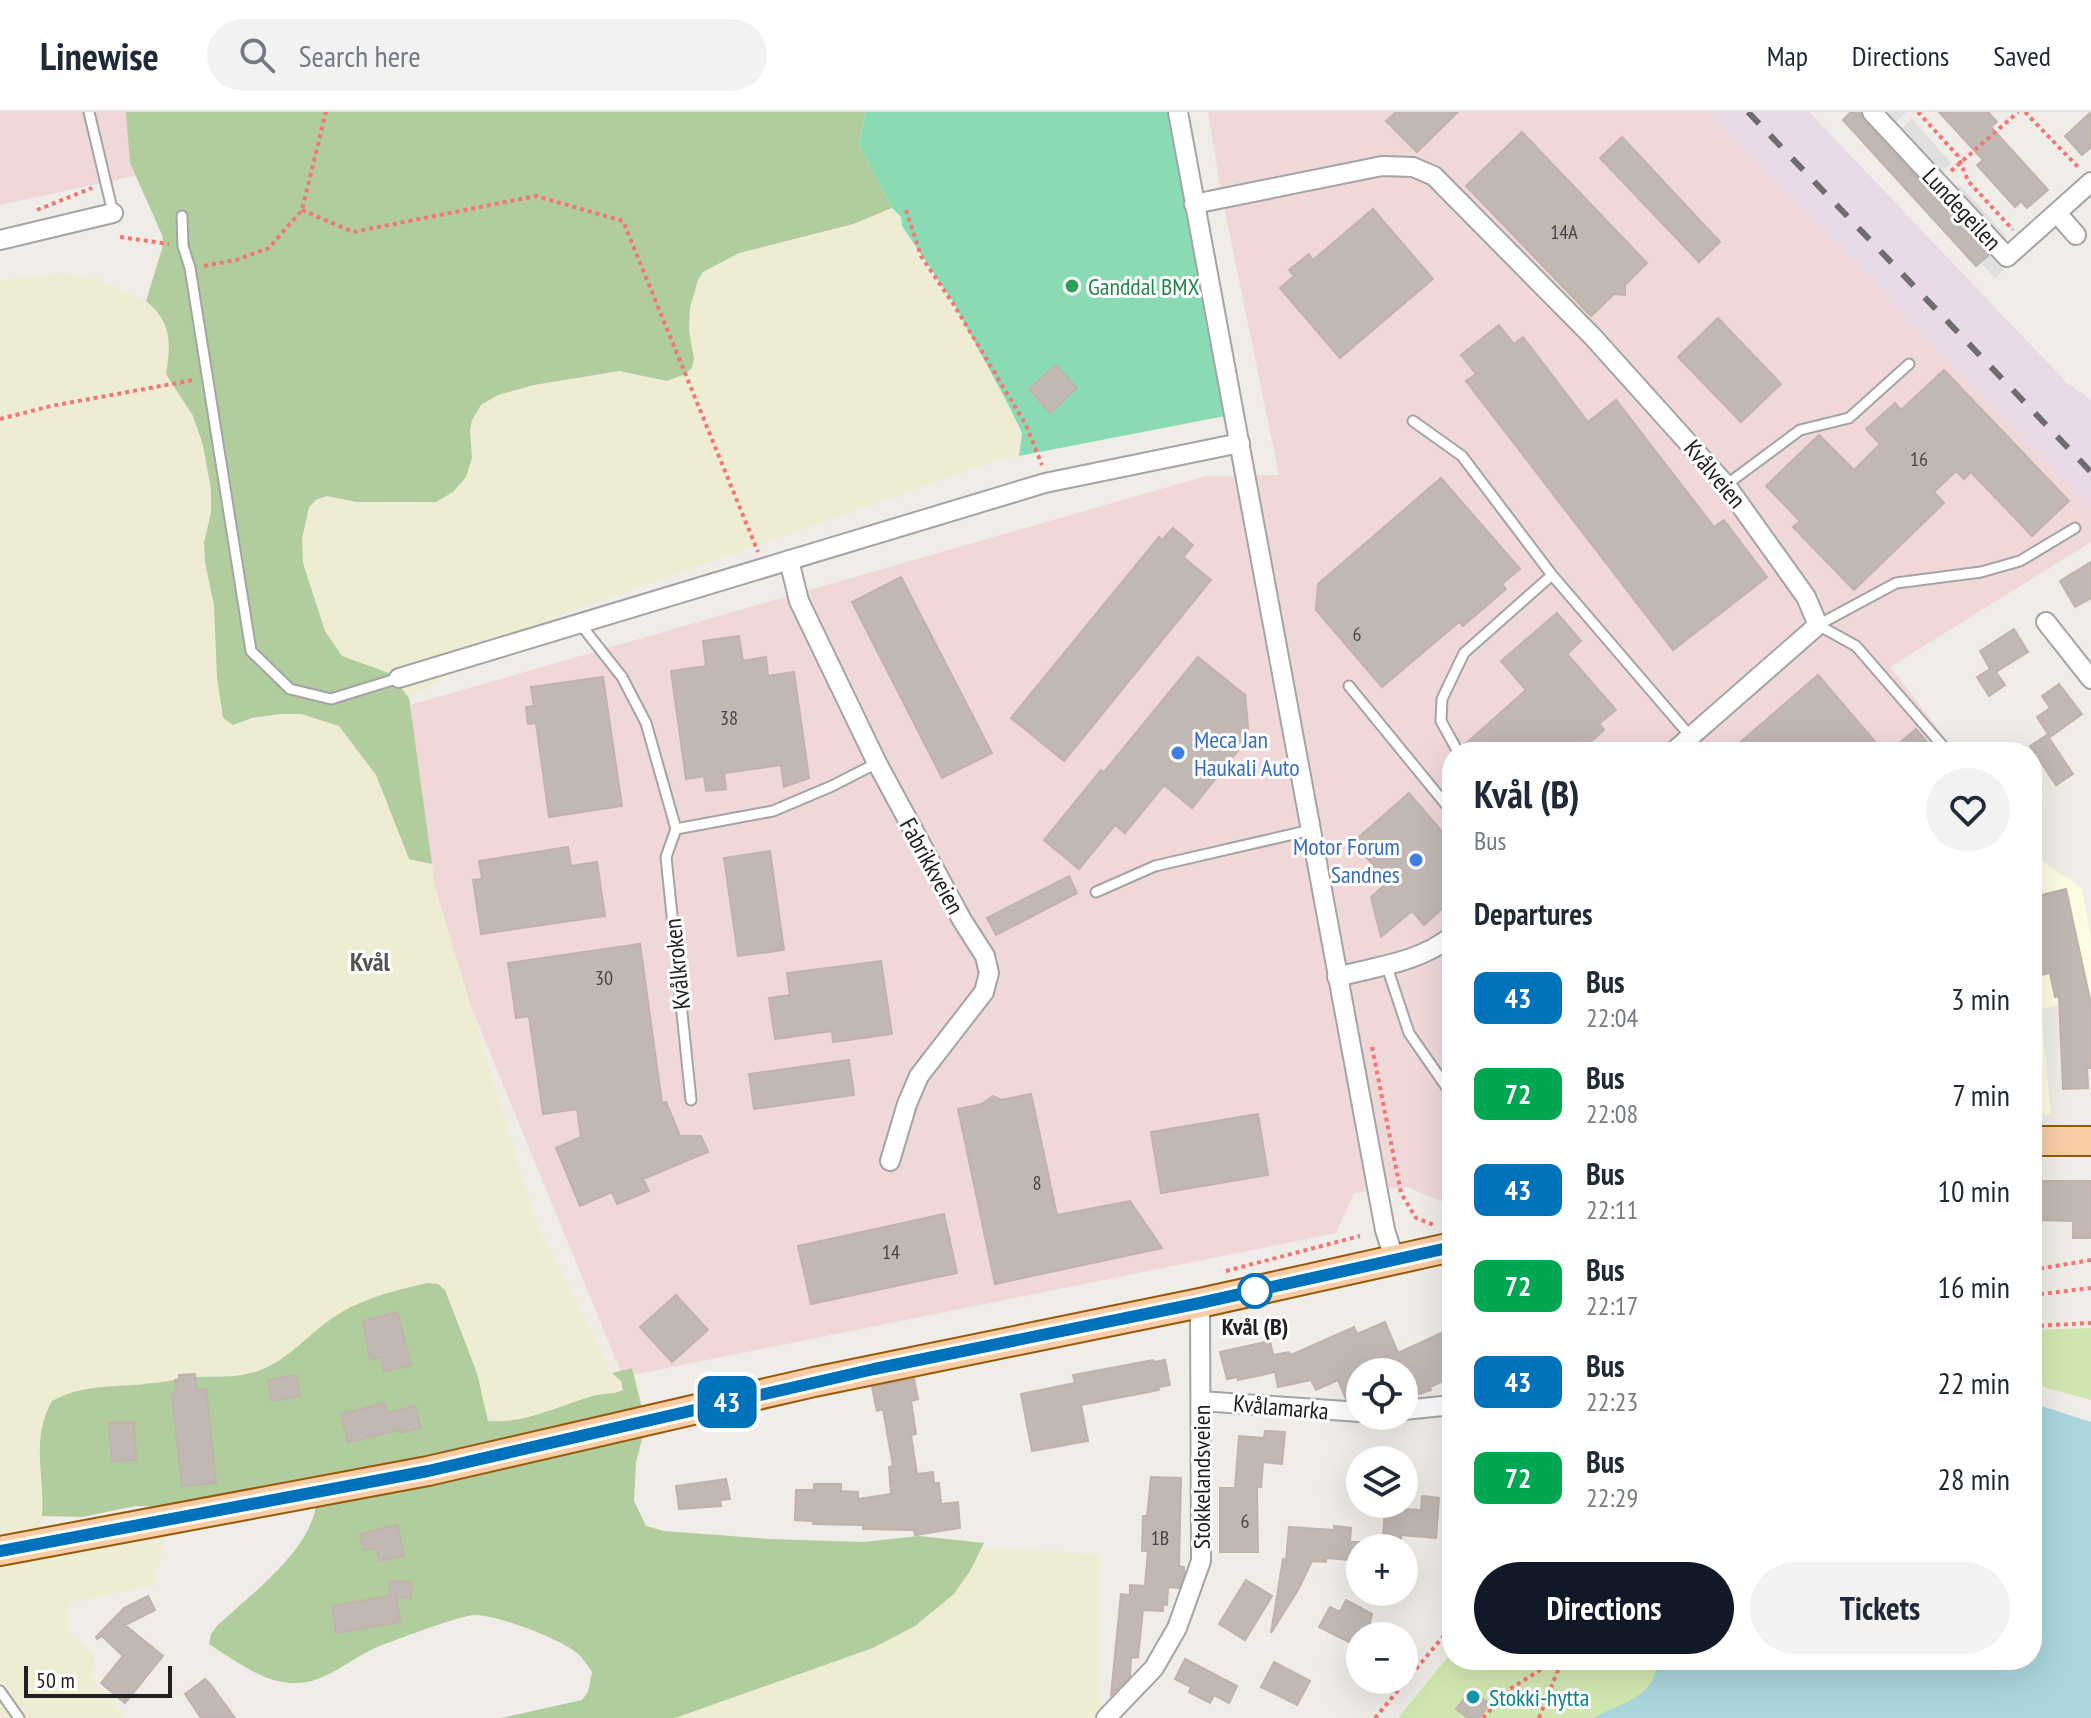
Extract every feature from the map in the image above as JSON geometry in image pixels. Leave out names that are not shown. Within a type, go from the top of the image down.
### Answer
[{"type":"main road","points":[[2042,1141],[2091,1141]]},
{"type":"main road","points":[[0,1551],[428,1471],[874,1369],[1395,1261],[1442,1241]]},
{"type":"street","points":[[1178,112],[1337,977],[1385,1230],[1395,1261]]},
{"type":"street","name":"Lundegeilen","points":[[1872,112],[2007,257],[2057,213],[2086,176]]},
{"type":"street","name":"Kvålveien","points":[[1194,204],[1382,166],[1413,167],[1434,176],[1593,337],[1726,485],[1806,597],[1818,625]]},
{"type":"street","points":[[0,240],[113,213]]},
{"type":"street","points":[[2057,213],[2076,235]]},
{"type":"street","points":[[399,678],[1045,483],[1240,443]]},
{"type":"street","name":"Fabrikkveien","points":[[789,560],[799,601],[877,763],[962,920],[985,956],[989,973],[984,992],[919,1076],[890,1161]]},
{"type":"street","points":[[2046,622],[2091,679]]},
{"type":"street","points":[[1685,742],[1818,625]]},
{"type":"street","points":[[1691,737],[1695,742]]},
{"type":"street","points":[[1337,977],[1387,967],[1442,944]]},
{"type":"street","name":"Stokkelandsveien","points":[[1106,1718],[1154,1668],[1177,1628],[1201,1561],[1200,1303]]},
{"type":"street","name":"Kvålamarka","points":[[1201,1401],[1346,1411]]},
{"type":"street","points":[[1418,1409],[1442,1406]]},
{"type":"lane","points":[[89,112],[113,213]]},
{"type":"lane","points":[[182,216],[183,246],[190,268],[251,651],[290,689],[331,699],[399,678]]},
{"type":"lane","points":[[1726,485],[1800,430],[1849,418],[1909,364]]},
{"type":"lane","points":[[1413,421],[1462,456],[1552,575],[1691,737]]},
{"type":"lane","points":[[1818,625],[1896,583],[1981,572],[2020,561],[2075,528]]},
{"type":"lane","points":[[1453,742],[1441,721],[1442,699],[1464,653],[1552,575]]},
{"type":"lane","name":"Kvålkroken","points":[[581,625],[622,677],[646,723],[676,829],[666,857],[691,1100]]},
{"type":"lane","points":[[1818,625],[1856,646],[1939,742]]},
{"type":"lane","points":[[1349,686],[1442,800]]},
{"type":"lane","points":[[676,829],[773,811],[877,763]]},
{"type":"lane","points":[[1096,892],[1155,866],[1311,830]]},
{"type":"lane","points":[[1387,967],[1409,1033],[1442,1081]]},
{"type":"lane","points":[[0,1691],[19,1718]]},
{"type":"path","points":[[190,268],[236,260],[269,248],[302,210],[326,112]]},
{"type":"path","points":[[1918,112],[1958,156],[1968,181],[2024,242]]},
{"type":"path","points":[[1938,183],[2018,112]]},
{"type":"path","points":[[2025,112],[2086,176]]},
{"type":"path","points":[[60,201],[107,183]]},
{"type":"path","points":[[302,210],[353,232],[536,196],[623,221],[765,568]]},
{"type":"path","points":[[906,210],[921,256],[954,305],[1036,445],[1045,483]]},
{"type":"path","points":[[120,237],[183,246]]},
{"type":"path","points":[[0,419],[51,406],[206,378]]},
{"type":"path","points":[[1371,1043],[1401,1193],[1416,1218],[1442,1234]]},
{"type":"path","points":[[2042,1268],[2091,1260]]},
{"type":"path","points":[[2042,1294],[2091,1288]]},
{"type":"path","points":[[2042,1325],[2091,1323]]},
{"type":"path","points":[[1375,1718],[1442,1638]]},
{"type":"path","points":[[1483,1718],[1510,1689],[1542,1670]]},
{"type":"path","points":[[1539,1718],[1556,1670]]},
{"type":"shaded area","points":[[0,112],[142,112],[152,172],[0,205]]},
{"type":"shaded area","name":"Kvål","points":[[1208,112],[1707,112],[2091,507],[2091,542],[1890,667],[1948,742],[1442,742],[1442,1202],[1407,1187],[1354,1193],[1336,1233],[623,1377],[354,721],[1206,476],[1279,475],[1221,192]]},
{"type":"shaded area","points":[[1707,112],[1809,112],[2066,382],[2091,400],[2091,507]]},
{"type":"shaded area","points":[[1859,112],[1906,112],[1895,123],[1901,129],[1912,119],[1951,163],[1941,173],[1951,185],[1960,185],[2006,236],[2006,241],[2021,254],[1995,278],[1981,263],[1989,255]]},
{"type":"shaded area","points":[[2042,861],[2082,888],[2091,937],[2091,999],[2042,1009]]},
{"type":"shaded area","points":[[2042,1020],[2051,1115],[2042,1114]]},
{"type":"green space","points":[[126,112],[865,112],[859,145],[892,208],[853,224],[739,253],[703,272],[690,308],[689,330],[694,359],[692,368],[685,374],[667,381],[619,371],[534,385],[498,395],[481,405],[472,420],[472,458],[466,477],[453,492],[436,502],[356,502],[327,496],[309,507],[302,539],[303,563],[325,631],[342,656],[389,673],[409,698],[432,864],[409,859],[376,775],[339,726],[301,714],[252,718],[233,725],[223,718],[217,678],[214,606],[205,562],[204,542],[211,513],[211,490],[203,445],[193,416],[166,374],[169,343],[165,325],[146,301],[163,237],[130,163]]},
{"type":"green space","name":"Ganddal BMX","points":[[865,112],[1173,112],[1225,416],[1019,456],[1022,433],[1009,406],[953,302],[902,226],[901,217],[892,208],[859,145]]},
{"type":"green space","points":[[892,208],[901,217],[902,226],[953,302],[1009,406],[1022,433],[1019,456],[998,460],[539,623],[409,698],[389,673],[350,661],[334,648],[325,631],[303,563],[302,539],[309,507],[316,500],[327,496],[356,502],[417,504],[472,458],[472,420],[481,405],[498,395],[534,385],[619,371],[667,381],[694,359],[689,330],[690,308],[703,272],[739,253],[853,224]]},
{"type":"green space","points":[[61,273],[98,280],[146,301],[155,308],[165,325],[171,344],[166,374],[193,416],[203,445],[211,490],[211,513],[204,542],[205,562],[214,606],[217,678],[223,718],[233,724],[281,714],[301,714],[339,726],[376,775],[409,859],[432,864],[434,884],[537,1225],[624,1391],[595,1395],[528,1419],[508,1423],[488,1421],[477,1373],[445,1290],[438,1284],[341,1313],[283,1359],[264,1369],[247,1374],[184,1377],[47,1409],[38,1458],[43,1497],[41,1557],[165,1535],[154,1585],[69,1603],[68,1632],[94,1654],[93,1681],[126,1718],[0,1718],[0,281]]},
{"type":"green space","points":[[428,1283],[438,1284],[445,1290],[477,1373],[488,1421],[515,1420],[593,1396],[619,1392],[623,1390],[621,1381],[612,1373],[632,1368],[646,1424],[636,1462],[634,1501],[646,1526],[664,1531],[770,1539],[863,1542],[919,1536],[984,1543],[954,1594],[915,1626],[873,1648],[675,1718],[501,1718],[582,1700],[588,1692],[592,1672],[577,1653],[557,1641],[512,1623],[474,1615],[375,1648],[327,1675],[307,1682],[285,1682],[262,1676],[209,1644],[217,1626],[290,1556],[311,1523],[316,1506],[261,1495],[157,1507],[136,1506],[82,1517],[42,1516],[40,1444],[45,1415],[52,1401],[89,1389],[251,1373],[274,1364],[331,1319],[353,1306]]},
{"type":"green space","points":[[2091,1328],[2091,1400],[2042,1387],[2042,1330]]},
{"type":"green space","points":[[987,1547],[1100,1555],[1101,1714],[1097,1718],[634,1718],[970,1560]]},
{"type":"green space","points":[[1442,1664],[1442,1670],[1656,1670],[1650,1687],[1633,1700],[1593,1718],[1479,1718],[1490,1704],[1471,1690],[1457,1709],[1468,1718],[1398,1718]]},
{"type":"water","points":[[2042,1406],[2091,1422],[2091,1718],[1593,1718],[1635,1698],[1651,1683],[1655,1670],[2042,1670]]},
{"type":"building","points":[[1396,112],[1458,112],[1417,152],[1386,121]]},
{"type":"building","points":[[1851,112],[1859,112],[1863,120],[1989,255],[1976,266],[1843,120]]},
{"type":"building","points":[[1939,112],[1988,112],[1997,122],[1991,127],[2048,190],[2027,208],[2021,201],[2015,207],[1977,165],[1983,160]]},
{"type":"building","points":[[2091,112],[2091,147],[2082,155],[2065,136]]},
{"type":"building","points":[[1522,132],[1647,263],[1625,285],[1625,295],[1614,294],[1591,316],[1466,186]]},
{"type":"building","points":[[1622,137],[1720,242],[1699,262],[1600,158]]},
{"type":"building","points":[[1373,209],[1433,279],[1340,358],[1280,288],[1294,276],[1289,270],[1309,254],[1313,260]]},
{"type":"building","points":[[1718,318],[1781,384],[1741,422],[1678,357]]},
{"type":"building","points":[[1499,325],[1514,344],[1523,337],[1588,422],[1616,400],[1714,527],[1724,520],[1767,577],[1673,650],[1466,381],[1476,374],[1461,355]]},
{"type":"building","points":[[1056,365],[1077,388],[1050,413],[1029,389]]},
{"type":"building","points":[[1944,370],[2069,501],[2032,536],[1971,472],[1964,479],[1956,471],[1934,492],[1944,503],[1854,590],[1793,527],[1800,521],[1766,486],[1819,435],[1854,470],[1880,444],[1866,429],[1895,403],[1901,410]]},
{"type":"building","points":[[1441,478],[1520,569],[1502,584],[1506,589],[1463,626],[1459,622],[1382,687],[1316,610],[1318,584]]},
{"type":"building","points":[[1173,528],[1193,545],[1183,557],[1211,580],[1064,761],[1011,718],[1159,537],[1162,540]]},
{"type":"building","points":[[2091,562],[2091,598],[2075,607],[2060,581]]},
{"type":"building","points":[[901,577],[992,753],[942,778],[852,602]]},
{"type":"building","points":[[1557,613],[1581,641],[1567,654],[1616,710],[1599,724],[1604,730],[1590,742],[1468,742],[1526,690],[1501,661]]},
{"type":"building","points":[[2014,629],[2028,652],[1996,672],[2005,685],[1989,696],[1977,677],[1990,669],[1980,651]]},
{"type":"building","points":[[739,636],[743,661],[766,657],[768,676],[794,672],[809,778],[784,787],[781,765],[724,773],[726,789],[706,791],[704,776],[686,779],[671,671],[706,666],[703,641]]},
{"type":"building","points":[[1198,657],[1245,695],[1249,737],[1192,808],[1164,785],[1125,833],[1115,825],[1079,869],[1044,840]]},
{"type":"building","points":[[1818,675],[1875,742],[1741,742]]},
{"type":"building","points":[[603,677],[622,806],[549,817],[536,723],[528,724],[526,707],[534,706],[531,687]]},
{"type":"building","points":[[2059,684],[2082,714],[2050,737],[2037,717],[2050,708],[2042,696]]},
{"type":"building","points":[[1916,729],[1927,742],[1901,742]]},
{"type":"building","points":[[2047,735],[2073,774],[2056,785],[2042,764],[2042,742],[2036,742]]},
{"type":"building","points":[[1409,793],[1442,831],[1442,909],[1424,925],[1412,911],[1381,937],[1371,897],[1388,882],[1353,842]]},
{"type":"building","points":[[568,847],[571,866],[597,862],[605,916],[481,934],[473,880],[482,879],[479,861]]},
{"type":"building","points":[[770,851],[784,950],[738,956],[724,858]]},
{"type":"building","points":[[1069,876],[1077,893],[996,935],[987,918]]},
{"type":"building","points":[[2066,889],[2091,1004],[2088,1088],[2063,1089],[2059,996],[2055,997],[2050,973],[2042,975],[2042,895]]},
{"type":"building","points":[[640,944],[662,1103],[666,1102],[680,1136],[701,1136],[708,1152],[643,1179],[649,1191],[617,1204],[612,1192],[580,1206],[556,1148],[581,1137],[577,1109],[543,1114],[529,1016],[516,1018],[508,963]]},
{"type":"building","points":[[881,961],[892,1034],[833,1042],[832,1031],[775,1039],[769,998],[790,995],[787,973]]},
{"type":"building","points":[[849,1060],[854,1095],[754,1109],[749,1074]]},
{"type":"building","points":[[1031,1094],[1057,1215],[1130,1201],[1162,1248],[995,1284],[958,1109],[982,1104],[993,1096],[1001,1100]]},
{"type":"building","points":[[1258,1114],[1268,1175],[1161,1193],[1151,1132]]},
{"type":"building","points":[[2042,1181],[2091,1181],[2091,1238],[2073,1238],[2073,1221],[2042,1220]]},
{"type":"building","points":[[944,1214],[957,1273],[811,1304],[798,1246]]},
{"type":"building","points":[[676,1295],[708,1330],[672,1362],[640,1327]]},
{"type":"building","points":[[397,1312],[411,1365],[384,1371],[381,1357],[370,1360],[363,1321]]},
{"type":"building","points":[[1385,1322],[1398,1353],[1442,1333],[1442,1382],[1418,1395],[1418,1358],[1346,1358],[1346,1399],[1338,1380],[1316,1390],[1311,1380],[1278,1387],[1275,1372],[1238,1380],[1238,1377],[1227,1379],[1220,1352],[1270,1341],[1273,1355],[1289,1352],[1291,1355],[1354,1327],[1357,1334]]},
{"type":"building","points":[[1165,1360],[1170,1385],[1158,1387],[1159,1390],[1081,1405],[1088,1441],[1032,1451],[1021,1394],[1075,1383],[1073,1375]]},
{"type":"building","points":[[195,1374],[197,1390],[206,1389],[216,1483],[182,1486],[172,1394],[177,1392],[175,1380],[179,1379],[179,1375]]},
{"type":"building","points":[[296,1375],[300,1396],[272,1401],[268,1380]]},
{"type":"building","points":[[914,1379],[918,1399],[911,1401],[916,1434],[911,1435],[917,1474],[933,1472],[934,1483],[939,1483],[941,1504],[958,1502],[960,1528],[915,1535],[914,1530],[863,1529],[863,1525],[813,1524],[813,1521],[795,1520],[796,1490],[814,1490],[814,1484],[841,1484],[841,1491],[858,1492],[858,1499],[891,1494],[889,1467],[893,1466],[883,1409],[877,1411],[872,1387]]},
{"type":"building","points":[[385,1403],[387,1413],[415,1406],[421,1428],[348,1442],[341,1414]]},
{"type":"building","points":[[134,1422],[136,1460],[112,1461],[109,1423]]},
{"type":"building","points":[[1265,1431],[1285,1432],[1282,1464],[1263,1462],[1261,1487],[1257,1487],[1258,1552],[1220,1552],[1220,1488],[1235,1488],[1239,1436],[1264,1438]]},
{"type":"building","points":[[1151,1477],[1181,1478],[1179,1566],[1184,1567],[1184,1574],[1179,1588],[1168,1587],[1167,1605],[1163,1604],[1163,1611],[1143,1610],[1138,1657],[1131,1658],[1130,1676],[1111,1695],[1121,1594],[1130,1595],[1130,1585],[1145,1586],[1148,1551],[1142,1551],[1143,1516],[1147,1516]]},
{"type":"building","points":[[726,1479],[730,1499],[720,1500],[721,1506],[679,1509],[676,1486]]},
{"type":"building","points":[[1422,1496],[1439,1498],[1436,1538],[1418,1534],[1383,1534],[1384,1518],[1418,1518],[1418,1510],[1421,1510]]},
{"type":"building","points":[[397,1525],[404,1556],[379,1561],[376,1548],[364,1550],[360,1534]]},
{"type":"building","points":[[1334,1526],[1351,1528],[1351,1534],[1346,1534],[1346,1560],[1326,1558],[1326,1562],[1312,1561],[1271,1633],[1283,1559],[1286,1560],[1289,1527],[1334,1530]]},
{"type":"building","points":[[1246,1580],[1272,1596],[1245,1640],[1219,1624]]},
{"type":"building","points":[[390,1581],[412,1582],[411,1598],[396,1597],[400,1622],[336,1633],[332,1606],[389,1596]]},
{"type":"building","points":[[148,1596],[155,1610],[125,1625],[163,1656],[125,1703],[101,1683],[123,1656],[102,1636],[96,1637],[124,1608]]},
{"type":"building","points":[[1346,1600],[1346,1606],[1357,1606],[1372,1614],[1370,1622],[1346,1622],[1346,1640],[1319,1627],[1330,1607],[1340,1612]]},
{"type":"building","points":[[1185,1659],[1237,1686],[1229,1703],[1214,1695],[1210,1703],[1189,1692],[1191,1687],[1175,1679]]},
{"type":"building","points":[[1274,1662],[1310,1681],[1297,1705],[1261,1687]]},
{"type":"building","points":[[205,1679],[235,1718],[201,1718],[185,1694]]},
{"type":"building","name":"Stokki-hytta","points":[[1471,1690],[1490,1704],[1479,1718],[1468,1718],[1456,1709]]},
{"type":"railway","points":[[1748,112],[2091,472]]},
{"type":"bus line","name":"43","points":[[0,1551],[428,1471],[993,1343],[1200,1303],[1442,1249]]},
{"type":"place","name":"Ganddal BMX","points":[[1072,286]]},
{"type":"place","name":"Meca Jan Haukali Auto","points":[[1178,753]]},
{"type":"place","name":"Motor Forum Sandnes","points":[[1416,860]]},
{"type":"place","name":"Kvål (B)","points":[[1255,1291]]},
{"type":"place","name":"Stokki-hytta","points":[[1473,1697]]},
{"type":"district","name":"Kvål","points":[[370,961]]}]
